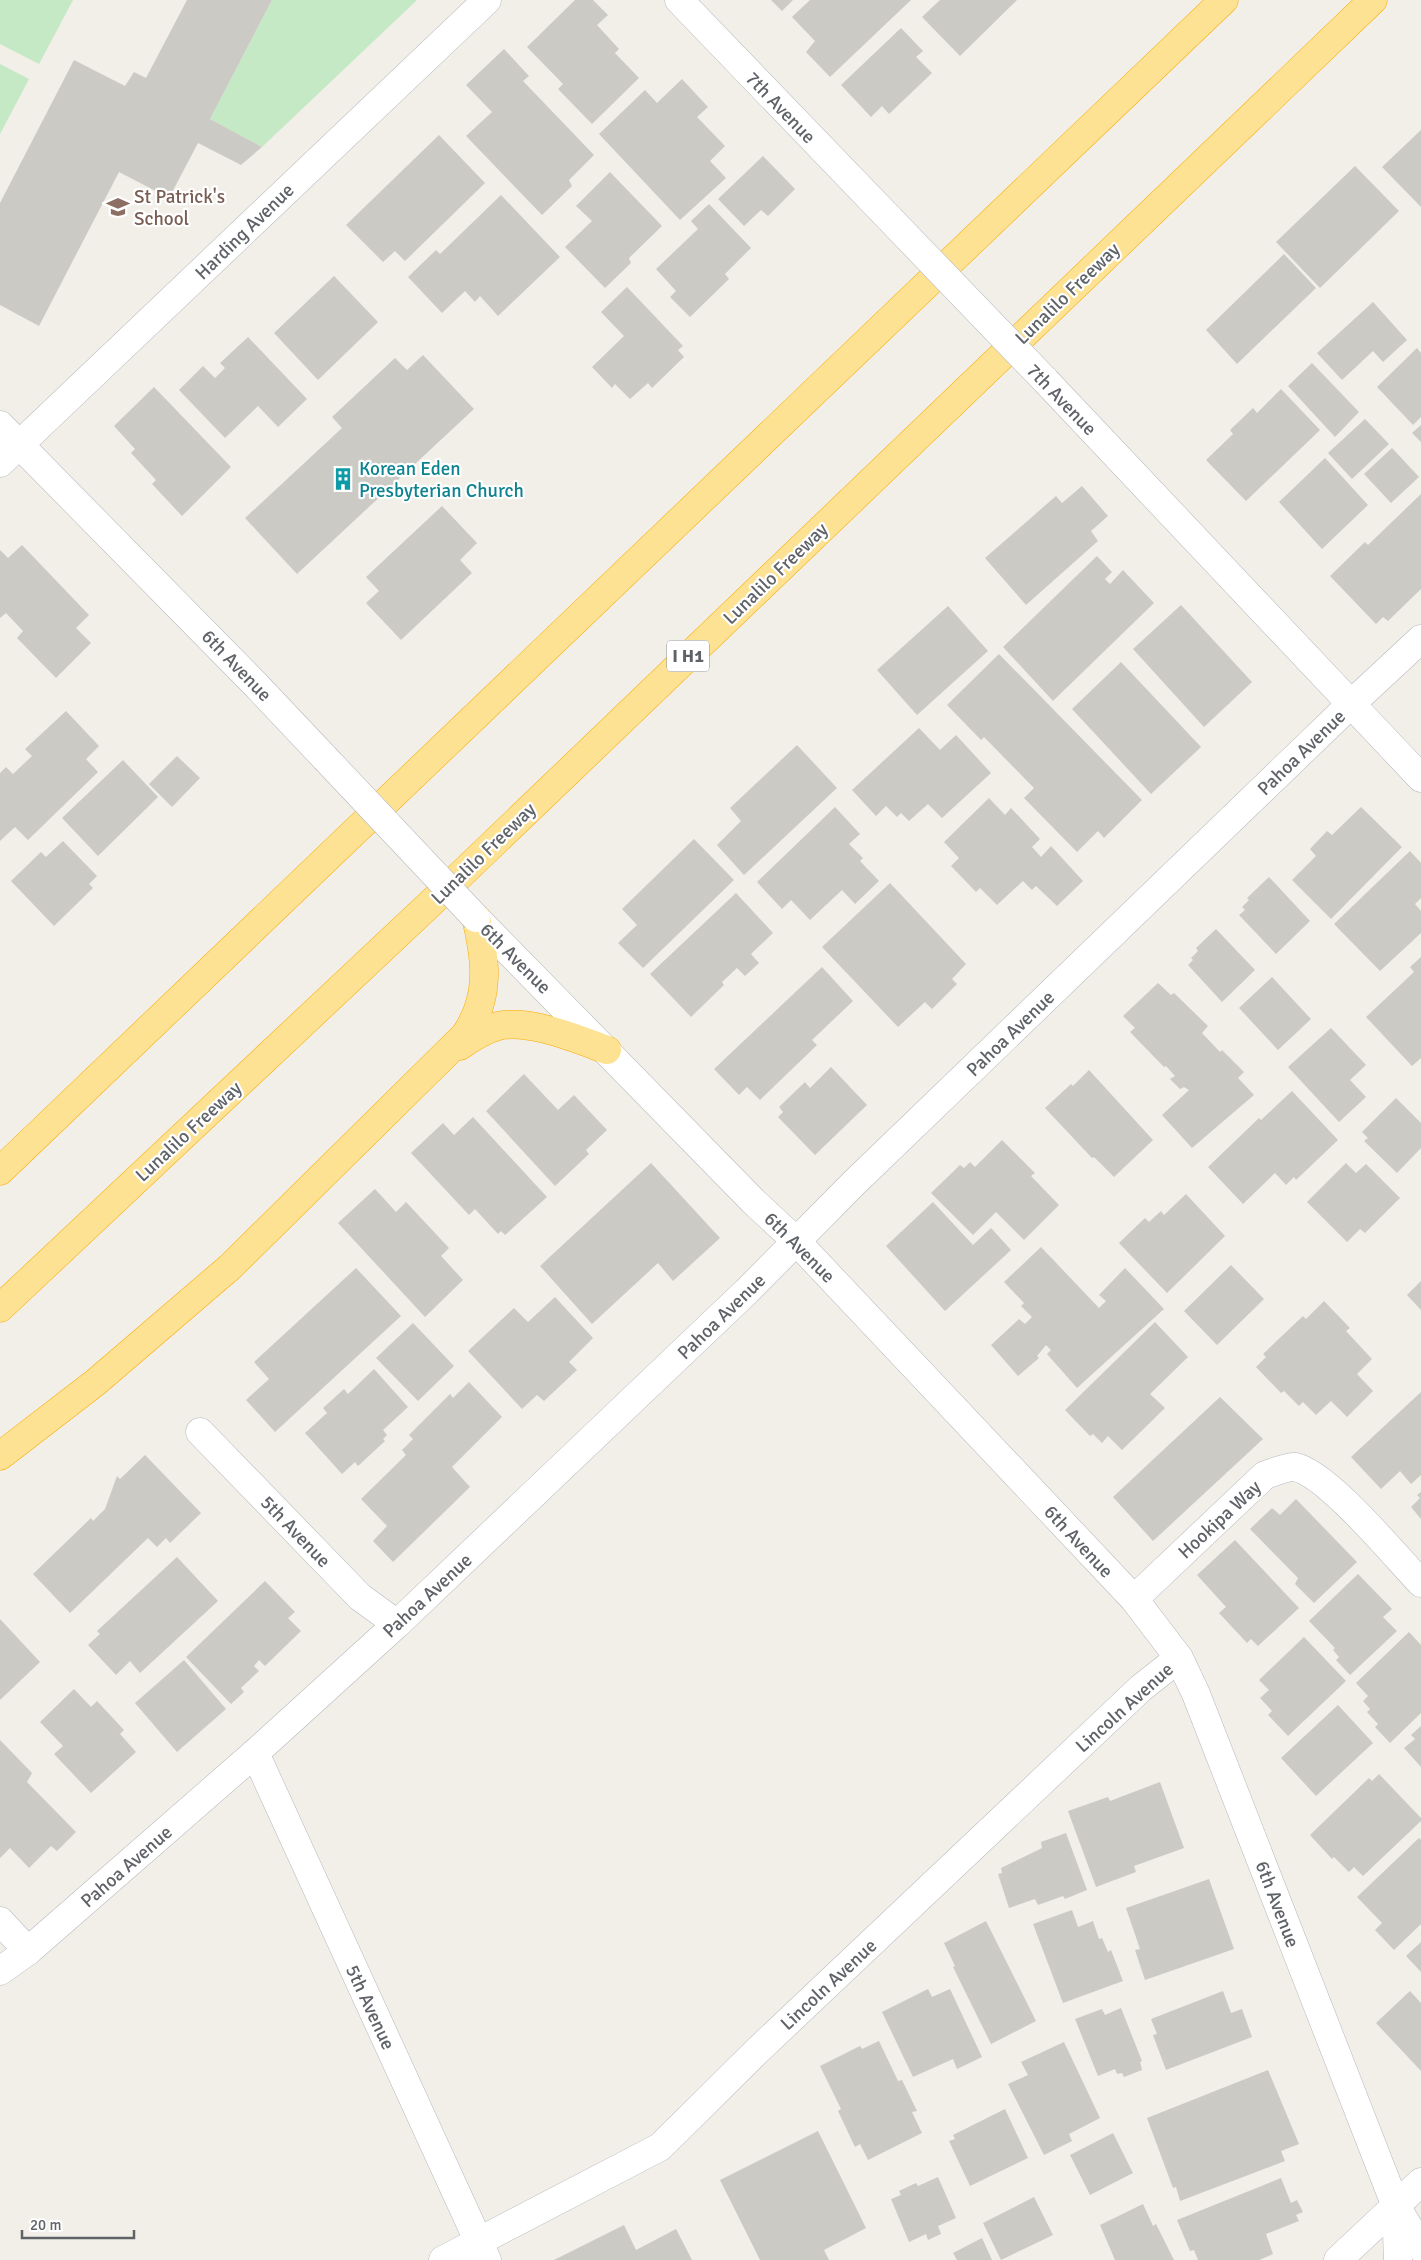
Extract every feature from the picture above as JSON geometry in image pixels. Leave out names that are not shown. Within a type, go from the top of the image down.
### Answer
[{"type":"highway","points":[[0,1170],[1224,0]]},
{"type":"highway","name":"Lunalilo Freeway","points":[[0,1308],[456,879],[1373,0]]},
{"type":"highway","points":[[0,1456],[110,1370],[230,1267],[450,1052],[471,1026],[484,994],[485,962],[476,918]]},
{"type":"highway","points":[[450,1052],[486,1031],[510,1025],[526,1026],[560,1034],[607,1050]]},
{"type":"street","name":"Harding Avenue","points":[[9,454],[488,0]]},
{"type":"street","name":"7th Avenue","points":[[679,0],[1044,379],[1421,778]]},
{"type":"street","name":"6th Avenue","points":[[0,425],[9,454],[256,685],[476,918],[753,1201],[797,1242],[1134,1599],[1179,1658],[1196,1694],[1395,2204],[1421,2248]]},
{"type":"street","name":"Pahoa Avenue","points":[[0,1971],[28,1951],[255,1754],[397,1624],[797,1242],[861,1176],[1351,704],[1421,639]]},
{"type":"street","name":"5th Avenue","points":[[200,1432],[360,1597],[397,1624]]},
{"type":"street","name":"Hookipa Way","points":[[1134,1599],[1265,1475],[1293,1467],[1313,1475],[1335,1492],[1421,1583]]},
{"type":"street","name":"Lincoln Avenue","points":[[443,2260],[483,2251],[660,2148],[757,2051],[1141,1688],[1179,1658]]},
{"type":"street","name":"5th Avenue","points":[[255,1754],[483,2251]]},
{"type":"street","points":[[0,1921],[28,1951]]},
{"type":"street","points":[[1338,2260],[1395,2204],[1421,2182]]},
{"type":"street","name":"6th Avenue","points":[[1395,2204],[1398,2260]]},
{"type":"green space","points":[[0,0],[73,0],[39,64],[0,44]]},
{"type":"green space","points":[[272,0],[417,0],[262,147],[210,119]]},
{"type":"green space","points":[[0,64],[29,79],[0,134]]},
{"type":"building","points":[[187,0],[272,0],[210,119],[262,147],[241,165],[198,143],[169,198],[119,172],[39,326],[0,305],[0,203],[74,60],[125,86],[134,72],[146,78]]},
{"type":"building","points":[[575,0],[593,0],[608,15],[597,25],[619,49],[615,53],[639,78],[592,124],[558,89],[563,84],[527,47]]},
{"type":"building","points":[[771,0],[793,0],[782,11]]},
{"type":"building","points":[[810,0],[911,0],[830,77],[806,52],[815,41],[792,17]]},
{"type":"building","points":[[940,0],[1017,0],[960,56],[922,17]]},
{"type":"building","points":[[901,28],[923,51],[916,57],[932,73],[889,114],[882,106],[871,117],[841,85]]},
{"type":"building","points":[[504,49],[529,76],[523,81],[594,155],[569,180],[572,186],[542,215],[466,136],[492,112],[466,85]]},
{"type":"building","points":[[682,79],[708,107],[697,117],[725,146],[710,161],[726,178],[680,220],[599,134],[645,90],[657,103]]},
{"type":"building","points":[[1421,130],[1421,207],[1382,167]]},
{"type":"building","points":[[439,135],[485,183],[405,261],[395,251],[383,262],[346,225]]},
{"type":"building","points":[[763,156],[795,189],[768,216],[761,210],[744,226],[718,199]]},
{"type":"building","points":[[1355,166],[1399,211],[1320,288],[1276,242]]},
{"type":"building","points":[[610,172],[662,226],[629,258],[631,263],[605,288],[565,247],[592,221],[576,206]]},
{"type":"building","points":[[501,195],[560,257],[498,316],[480,296],[475,302],[465,291],[442,313],[408,277],[436,250],[440,254]]},
{"type":"building","points":[[709,204],[751,248],[725,274],[729,279],[690,317],[670,297],[676,291],[656,269],[698,229],[691,221]]},
{"type":"building","points":[[1284,254],[1316,288],[1237,364],[1206,330]]},
{"type":"building","points":[[334,276],[378,322],[318,380],[274,333]]},
{"type":"building","points":[[627,287],[683,346],[678,350],[684,357],[652,388],[648,383],[630,399],[615,384],[612,388],[592,367],[624,336],[601,312]]},
{"type":"building","points":[[1373,302],[1407,340],[1383,362],[1373,351],[1342,380],[1317,353]]},
{"type":"building","points":[[248,337],[307,399],[278,427],[258,406],[225,438],[179,390],[203,366],[215,378],[225,368],[220,363]]},
{"type":"building","points":[[1417,348],[1421,353],[1421,417],[1413,425],[1377,387]]},
{"type":"building","name":"Korean Eden Presbyterian Church","points":[[423,355],[474,409],[297,574],[245,518],[342,428],[332,417],[395,358],[407,370]]},
{"type":"building","points":[[1312,363],[1359,412],[1335,437],[1288,386]]},
{"type":"building","points":[[154,387],[231,467],[182,516],[152,484],[156,480],[131,453],[135,449],[114,426]]},
{"type":"building","points":[[1281,389],[1320,430],[1246,501],[1206,460],[1233,434],[1230,430],[1253,408],[1257,413]]},
{"type":"building","points":[[1365,419],[1389,444],[1352,479],[1328,453]]},
{"type":"building","points":[[1421,425],[1421,442],[1412,433]]},
{"type":"building","points":[[1392,448],[1419,477],[1391,503],[1364,474]]},
{"type":"building","points":[[1325,458],[1368,505],[1322,549],[1279,502]]},
{"type":"building","points":[[1082,486],[1108,516],[1091,531],[1098,541],[1026,605],[985,558],[1056,496],[1062,503]]},
{"type":"building","points":[[1421,494],[1421,589],[1388,621],[1383,617],[1376,624],[1330,576],[1365,542],[1368,545]]},
{"type":"building","points":[[442,506],[477,543],[460,560],[472,573],[401,640],[366,603],[379,591],[366,577]]},
{"type":"building","points":[[22,545],[89,615],[76,628],[91,643],[56,678],[17,638],[23,631],[6,613],[0,618],[0,550],[8,558]]},
{"type":"building","points":[[1097,556],[1112,572],[1105,579],[1110,584],[1123,570],[1154,603],[1053,701],[1003,647]]},
{"type":"building","points":[[1181,605],[1252,682],[1204,727],[1133,649]]},
{"type":"building","points":[[948,606],[988,651],[917,715],[877,670]]},
{"type":"building","points":[[999,654],[1142,800],[1104,838],[1098,831],[1077,852],[1024,798],[1034,788],[984,737],[981,740],[947,705]]},
{"type":"building","points":[[1121,662],[1201,747],[1151,794],[1072,709]]},
{"type":"building","points":[[66,711],[99,746],[86,759],[98,772],[28,840],[15,827],[0,841],[0,773],[6,767],[13,774],[32,756],[25,749]]},
{"type":"building","points":[[919,728],[940,750],[956,735],[991,773],[942,818],[928,804],[909,821],[901,813],[897,817],[886,806],[876,816],[852,790]]},
{"type":"building","points":[[797,745],[837,788],[744,875],[717,845],[741,821],[730,808]]},
{"type":"building","points":[[177,756],[200,778],[172,807],[149,784]]},
{"type":"building","points":[[123,760],[158,797],[98,856],[62,818]]},
{"type":"building","points":[[989,798],[1005,815],[1011,808],[1040,839],[1032,847],[1041,857],[1051,846],[1083,881],[1057,906],[1036,886],[1032,890],[1023,881],[997,905],[980,888],[976,892],[951,866],[959,858],[944,842]]},
{"type":"building","points":[[835,807],[860,834],[849,844],[863,858],[860,861],[879,881],[855,904],[842,890],[810,920],[791,900],[782,909],[757,882]]},
{"type":"building","points":[[1361,807],[1402,847],[1331,919],[1292,880],[1316,856],[1310,849],[1327,831],[1332,835]]},
{"type":"building","points":[[694,839],[734,880],[643,968],[618,943],[637,925],[622,909]]},
{"type":"building","points":[[63,841],[97,876],[89,884],[93,888],[54,926],[11,881],[41,852],[46,857]]},
{"type":"building","points":[[1410,851],[1421,863],[1421,898],[1415,904],[1421,911],[1421,933],[1380,971],[1334,924]]},
{"type":"building","points":[[1269,877],[1310,921],[1276,954],[1239,915],[1245,910],[1242,907],[1249,900],[1247,898]]},
{"type":"building","points":[[890,883],[966,964],[952,979],[957,984],[932,1009],[925,1002],[898,1027],[822,947]]},
{"type":"building","points":[[736,893],[773,933],[751,954],[759,963],[745,976],[737,968],[722,982],[724,985],[691,1017],[650,974]]},
{"type":"building","points":[[1216,929],[1255,970],[1222,1002],[1188,965],[1193,960],[1191,958],[1198,951],[1196,948]]},
{"type":"building","points":[[1421,957],[1421,1058],[1412,1066],[1366,1017],[1414,972],[1410,967]]},
{"type":"building","points":[[822,967],[853,1001],[812,1040],[817,1045],[760,1100],[747,1087],[739,1095],[714,1069]]},
{"type":"building","points":[[1272,977],[1311,1019],[1278,1050],[1239,1008]]},
{"type":"building","points":[[1158,983],[1171,995],[1174,993],[1208,1026],[1202,1033],[1220,1052],[1222,1050],[1244,1072],[1238,1078],[1254,1095],[1192,1148],[1162,1115],[1189,1090],[1184,1087],[1180,1089],[1170,1079],[1175,1076],[1130,1032],[1135,1028],[1123,1016]]},
{"type":"building","points":[[1331,1028],[1366,1065],[1350,1080],[1366,1097],[1339,1122],[1288,1067]]},
{"type":"building","points":[[831,1067],[867,1105],[815,1155],[778,1117],[783,1112],[779,1107],[805,1082],[810,1088]]},
{"type":"building","points":[[1089,1070],[1153,1140],[1114,1177],[1094,1157],[1092,1158],[1045,1108],[1071,1084],[1073,1086]]},
{"type":"building","points":[[524,1074],[558,1110],[574,1095],[607,1130],[586,1150],[589,1154],[555,1186],[486,1111]]},
{"type":"building","points":[[1292,1091],[1338,1140],[1296,1180],[1294,1177],[1286,1185],[1275,1173],[1243,1204],[1208,1167],[1259,1118],[1261,1120]]},
{"type":"building","points":[[1396,1098],[1421,1123],[1421,1148],[1397,1173],[1364,1141],[1368,1138],[1362,1132]]},
{"type":"building","points":[[473,1117],[547,1197],[505,1235],[501,1231],[498,1234],[475,1209],[469,1215],[411,1153],[443,1123],[454,1135]]},
{"type":"building","points":[[1002,1140],[1035,1173],[1031,1176],[1059,1205],[1024,1240],[996,1212],[973,1235],[931,1193],[960,1165],[964,1168],[970,1162],[975,1167]]},
{"type":"building","points":[[651,1163],[720,1238],[673,1281],[658,1263],[592,1324],[540,1266]]},
{"type":"building","points":[[1346,1163],[1356,1173],[1366,1164],[1400,1198],[1365,1233],[1360,1229],[1347,1242],[1307,1202]]},
{"type":"building","points":[[375,1189],[396,1212],[406,1202],[449,1248],[441,1256],[463,1280],[425,1317],[338,1223]]},
{"type":"building","points":[[1186,1194],[1225,1236],[1167,1293],[1119,1243],[1145,1218],[1149,1222],[1161,1211],[1164,1215]]},
{"type":"building","points":[[933,1202],[973,1245],[991,1228],[1011,1250],[945,1311],[886,1246]]},
{"type":"building","points":[[1041,1247],[1099,1308],[1106,1301],[1099,1295],[1125,1268],[1164,1309],[1077,1388],[1047,1354],[1051,1350],[1046,1345],[1037,1356],[1039,1358],[1018,1376],[991,1345],[1019,1319],[1025,1324],[1032,1317],[1021,1306],[1024,1303],[1004,1282]]},
{"type":"building","points":[[1231,1265],[1264,1299],[1217,1345],[1184,1311]]},
{"type":"building","points":[[356,1268],[401,1316],[275,1432],[246,1400],[269,1379],[254,1362]]},
{"type":"building","points":[[1421,1281],[1421,1310],[1407,1295]]},
{"type":"building","points":[[555,1297],[593,1338],[569,1362],[577,1370],[544,1401],[537,1395],[522,1409],[468,1351],[514,1308],[528,1322]]},
{"type":"building","points":[[1324,1301],[1350,1328],[1346,1331],[1372,1359],[1357,1374],[1373,1391],[1347,1417],[1331,1401],[1316,1415],[1303,1402],[1299,1406],[1284,1391],[1281,1393],[1256,1367],[1266,1357],[1263,1354],[1303,1316],[1306,1319]]},
{"type":"building","points":[[1155,1322],[1188,1357],[1150,1394],[1165,1408],[1122,1450],[1108,1436],[1102,1443],[1093,1434],[1090,1436],[1065,1410]]},
{"type":"building","points":[[413,1323],[454,1366],[418,1401],[376,1358]]},
{"type":"building","points":[[374,1369],[408,1407],[383,1430],[387,1435],[383,1439],[385,1441],[358,1466],[355,1462],[342,1474],[305,1433],[327,1413],[323,1408],[344,1389],[348,1394]]},
{"type":"building","points":[[469,1382],[502,1417],[452,1467],[470,1487],[393,1562],[373,1541],[387,1526],[361,1499],[406,1455],[402,1450],[413,1439],[409,1435],[450,1394],[453,1398]]},
{"type":"building","points":[[1421,1392],[1421,1475],[1411,1484],[1400,1471],[1381,1489],[1351,1457]]},
{"type":"building","points":[[1220,1397],[1263,1439],[1153,1541],[1113,1497]]},
{"type":"building","points":[[145,1455],[201,1513],[170,1543],[166,1538],[157,1547],[148,1538],[70,1613],[33,1574],[91,1518],[93,1521],[105,1509],[117,1476],[120,1479]]},
{"type":"building","points":[[1421,1492],[1421,1519],[1411,1507],[1420,1498],[1417,1495]]},
{"type":"building","points":[[1296,1499],[1357,1562],[1314,1603],[1295,1584],[1298,1578],[1250,1529],[1272,1508],[1280,1515]]},
{"type":"building","points":[[1235,1540],[1299,1608],[1258,1646],[1251,1639],[1247,1643],[1219,1613],[1226,1607],[1197,1575]]},
{"type":"building","points":[[177,1557],[218,1601],[140,1673],[130,1661],[116,1675],[88,1645],[100,1634],[97,1631]]},
{"type":"building","points":[[1358,1574],[1392,1609],[1383,1617],[1397,1631],[1350,1675],[1336,1660],[1339,1657],[1333,1650],[1335,1648],[1309,1621]]},
{"type":"building","points":[[265,1581],[295,1612],[288,1618],[301,1631],[265,1666],[259,1660],[254,1666],[259,1671],[241,1688],[244,1692],[231,1704],[186,1657]]},
{"type":"building","points":[[0,1619],[40,1662],[0,1700]]},
{"type":"building","points":[[1409,1632],[1421,1645],[1421,1713],[1390,1743],[1375,1727],[1378,1724],[1367,1712],[1370,1709],[1363,1701],[1368,1696],[1356,1683]]},
{"type":"building","points":[[1304,1637],[1346,1681],[1288,1736],[1268,1715],[1272,1711],[1260,1698],[1269,1690],[1259,1680]]},
{"type":"building","points":[[184,1660],[226,1709],[177,1752],[135,1703]]},
{"type":"building","points":[[74,1689],[91,1707],[97,1701],[124,1730],[120,1734],[136,1752],[91,1793],[54,1754],[63,1746],[40,1722]]},
{"type":"building","points":[[1338,1705],[1373,1743],[1316,1796],[1281,1758]]},
{"type":"building","points":[[1421,1726],[1421,1767],[1404,1748],[1415,1739],[1411,1735]]},
{"type":"building","points":[[0,1740],[32,1773],[27,1782],[76,1832],[57,1851],[51,1846],[29,1868],[10,1848],[0,1858]]},
{"type":"building","points":[[1379,1774],[1421,1818],[1421,1821],[1363,1876],[1354,1867],[1349,1872],[1334,1857],[1332,1859],[1310,1835],[1369,1778],[1372,1781]]},
{"type":"building","points":[[1160,1782],[1184,1848],[1134,1866],[1136,1872],[1096,1887],[1068,1811],[1108,1797],[1110,1801]]},
{"type":"building","points":[[1066,1833],[1087,1890],[1065,1899],[1063,1896],[1038,1905],[1035,1899],[1009,1908],[998,1874],[1002,1873],[1001,1868],[1042,1848],[1041,1842]]},
{"type":"building","points":[[1419,1838],[1421,1840],[1421,1924],[1394,1950],[1375,1930],[1382,1923],[1357,1897]]},
{"type":"building","points":[[1209,1879],[1234,1949],[1145,1980],[1135,1950],[1140,1949],[1126,1908]]},
{"type":"building","points":[[1072,1910],[1078,1927],[1093,1921],[1099,1939],[1102,1938],[1108,1952],[1111,1950],[1123,1981],[1063,2003],[1033,1924]]},
{"type":"building","points":[[986,1921],[1036,2021],[991,2044],[953,1967],[955,1966],[944,1943]]},
{"type":"building","points":[[1421,1942],[1421,1972],[1406,1956]]},
{"type":"building","points":[[928,1989],[932,1997],[950,1989],[982,2057],[957,2069],[953,2059],[913,2077],[882,2012]]},
{"type":"building","points":[[1223,1991],[1231,2013],[1242,2009],[1252,2037],[1166,2070],[1153,2035],[1157,2034],[1151,2019]]},
{"type":"building","points":[[1410,1991],[1421,2003],[1421,2071],[1376,2023]]},
{"type":"building","points":[[1121,2008],[1142,2061],[1140,2062],[1142,2070],[1124,2077],[1122,2073],[1117,2074],[1115,2069],[1098,2076],[1075,2019],[1102,2009],[1105,2015]]},
{"type":"building","points":[[879,2041],[898,2081],[902,2080],[917,2111],[912,2112],[922,2133],[868,2160],[860,2144],[855,2147],[838,2111],[841,2109],[820,2066],[860,2046],[862,2049]]},
{"type":"building","points":[[1064,2042],[1100,2118],[1069,2134],[1072,2141],[1044,2155],[1008,2084],[1028,2075],[1021,2062]]},
{"type":"building","points":[[1268,2070],[1299,2144],[1281,2151],[1285,2161],[1180,2201],[1176,2187],[1173,2188],[1147,2118]]},
{"type":"building","points":[[1005,2109],[1028,2158],[970,2186],[949,2141],[955,2139],[953,2135]]},
{"type":"building","points":[[818,2131],[866,2228],[824,2250],[829,2260],[760,2260],[720,2180]]},
{"type":"building","points":[[1113,2133],[1133,2173],[1090,2195],[1070,2155]]},
{"type":"building","points":[[938,2177],[956,2218],[938,2226],[941,2234],[928,2240],[926,2234],[909,2242],[891,2199],[901,2195],[899,2191],[916,2183],[918,2186]]},
{"type":"building","points":[[1281,2178],[1291,2203],[1297,2200],[1303,2212],[1296,2215],[1299,2221],[1266,2234],[1273,2254],[1259,2260],[1198,2260],[1194,2250],[1190,2251],[1177,2220]]},
{"type":"building","points":[[1034,2197],[1053,2235],[1001,2260],[983,2223]]},
{"type":"building","points":[[1143,2204],[1153,2226],[1156,2224],[1174,2260],[1115,2260],[1100,2225]]},
{"type":"building","points":[[624,2225],[636,2250],[676,2229],[692,2260],[554,2260]]},
{"type":"building","points":[[982,2238],[992,2260],[957,2260],[953,2253]]},
{"type":"place","name":"St Patrick's School","points":[[118,207]]},
{"type":"place","name":"Korean Eden Presbyterian Church","points":[[343,479]]}]
